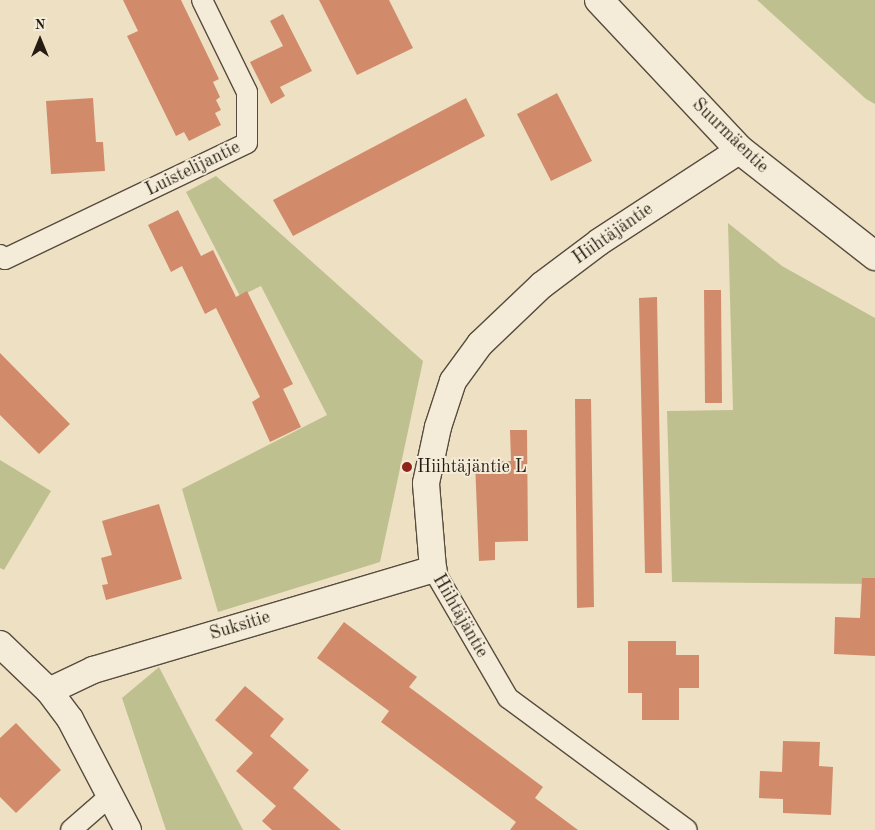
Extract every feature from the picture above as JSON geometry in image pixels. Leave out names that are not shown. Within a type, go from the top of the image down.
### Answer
[{"type":"main road","name":"Suurmäentie","points":[[599,0],[740,150],[875,256]]},
{"type":"street","name":"Luistelijantie","points":[[0,255],[5,259],[248,143],[247,92],[202,0]]},
{"type":"street","name":"Hiihtäjäntie","points":[[687,830],[508,698],[433,569],[426,483],[436,436],[453,381],[480,344],[542,285],[599,242],[740,150]]},
{"type":"street","name":"Suksitie","points":[[49,691],[93,670],[433,569]]},
{"type":"street","points":[[0,644],[49,691],[70,719],[128,830]]},
{"type":"street","points":[[71,830],[110,796]]},
{"type":"green space","points":[[757,0],[875,0],[875,104],[866,99]]},
{"type":"green space","points":[[216,176],[423,361],[380,562],[218,612],[182,489],[327,415],[261,286],[240,296],[186,192]]},
{"type":"green space","points":[[728,223],[782,266],[875,318],[875,584],[672,582],[667,411],[733,410]]},
{"type":"green space","points":[[0,460],[51,491],[4,570],[0,568]]},
{"type":"green space","points":[[159,667],[243,830],[166,830],[122,698]]},
{"type":"building","points":[[123,0],[181,0],[219,79],[213,82],[220,97],[216,100],[221,110],[215,113],[221,125],[189,141],[184,132],[176,136],[127,36],[138,31]]},
{"type":"building","points":[[319,0],[389,0],[413,48],[357,75]]},
{"type":"building","points":[[283,14],[312,71],[280,87],[285,96],[271,104],[250,62],[283,46],[270,21]]},
{"type":"building","points":[[557,93],[592,161],[551,181],[517,114]]},
{"type":"building","points":[[93,98],[96,142],[103,142],[105,171],[51,174],[46,101]]},
{"type":"building","points":[[466,98],[485,136],[293,236],[273,200]]},
{"type":"building","points":[[178,210],[201,256],[213,250],[236,297],[247,291],[293,384],[283,389],[301,427],[270,442],[252,402],[260,397],[216,308],[205,314],[182,266],[171,272],[148,225]]},
{"type":"building","points":[[704,290],[721,290],[722,403],[705,403]]},
{"type":"building","points":[[657,297],[662,573],[645,573],[639,298]]},
{"type":"building","points":[[0,353],[70,424],[39,454],[0,415]]},
{"type":"building","points":[[575,399],[591,399],[594,607],[577,608]]},
{"type":"building","points":[[510,430],[527,430],[528,541],[495,542],[495,560],[479,561],[475,462],[511,461]]},
{"type":"building","points":[[159,504],[182,579],[106,600],[102,585],[108,584],[101,558],[112,555],[102,521]]},
{"type":"building","points":[[862,578],[875,578],[875,656],[834,654],[835,617],[860,618]]},
{"type":"building","points":[[344,622],[417,677],[409,687],[543,787],[535,798],[578,830],[510,830],[516,822],[381,722],[389,711],[317,658]]},
{"type":"building","points":[[628,641],[676,641],[676,655],[699,655],[699,688],[679,688],[679,720],[642,720],[642,693],[628,693]]},
{"type":"building","points":[[245,686],[284,719],[270,736],[309,770],[293,788],[341,830],[272,830],[262,821],[276,806],[236,771],[253,753],[215,720]]},
{"type":"building","points":[[16,723],[61,770],[16,813],[0,797],[0,738]]},
{"type":"building","points":[[783,741],[820,742],[819,766],[833,767],[831,815],[783,813],[783,799],[759,798],[760,771],[782,772]]},
{"type":"place","name":"Hiihtäjäntie L","points":[[407,467]]}]
